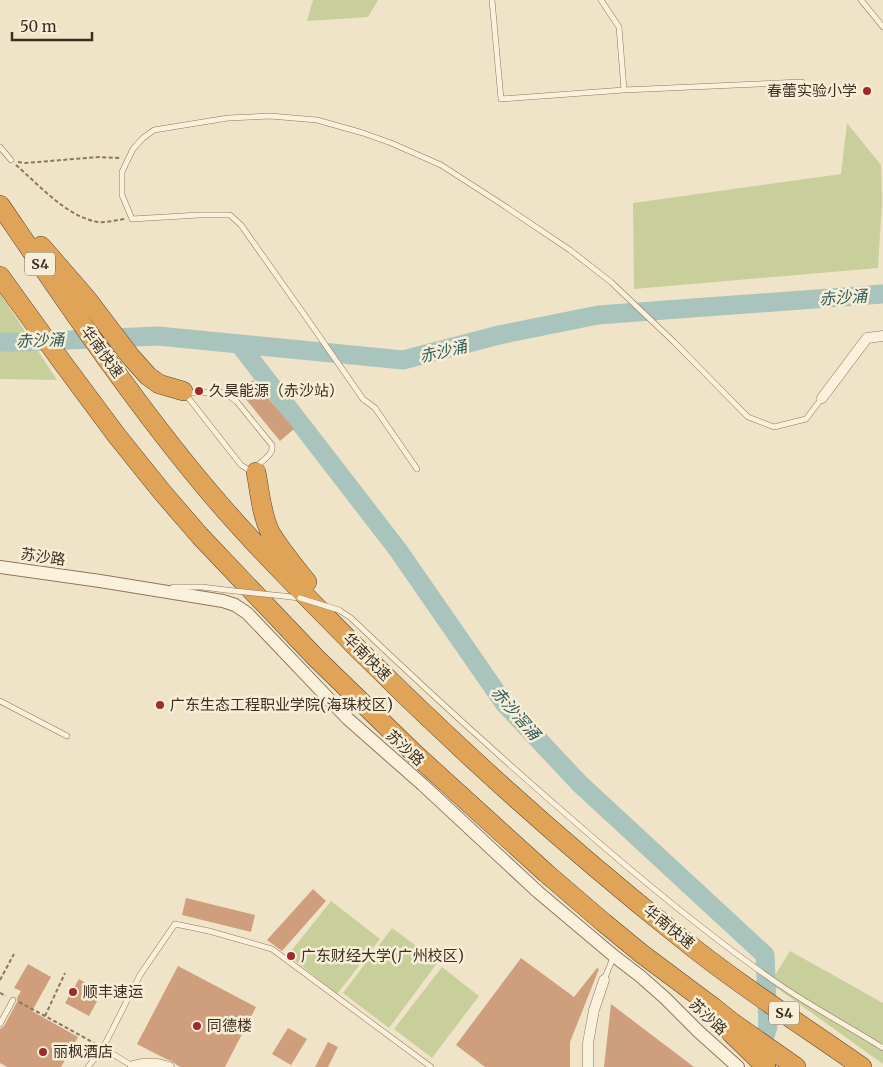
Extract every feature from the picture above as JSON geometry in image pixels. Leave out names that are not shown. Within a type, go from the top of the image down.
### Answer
[{"type":"highway","points":[[0,200],[92,306],[148,376],[159,384],[183,391]]},
{"type":"highway","name":"华南快速","points":[[0,205],[81,323],[159,429],[237,524],[363,654],[457,745],[576,850],[682,939],[753,992],[862,1067]]},
{"type":"highway","name":"S4","points":[[0,276],[117,436],[162,492],[200,536],[316,658],[414,754],[546,873],[731,1027],[794,1066]]},
{"type":"highway","points":[[256,472],[262,508],[270,532],[363,654]]},
{"type":"highway","points":[[731,1027],[766,1067]]},
{"type":"street","points":[[822,398],[867,338],[883,336]]},
{"type":"street","name":"苏沙路","points":[[0,568],[100,581],[223,601],[235,605],[246,613],[348,719],[423,785],[538,892],[665,998],[738,1067]]},
{"type":"street","points":[[588,1067],[589,1034],[594,1010],[604,980]]},
{"type":"street","points":[[134,1067],[147,1062],[169,1067]]},
{"type":"lane","points":[[492,0],[502,98],[802,82]]},
{"type":"lane","points":[[601,0],[619,27],[624,90]]},
{"type":"lane","points":[[861,0],[883,26]]},
{"type":"lane","points":[[417,468],[375,408],[363,399],[241,225],[230,214],[132,219],[122,195],[122,172],[132,149],[143,138],[154,130],[228,118],[270,116],[317,120],[364,133],[391,143],[441,165],[570,250],[611,282],[748,417],[774,426],[806,419],[822,398]]},
{"type":"lane","points":[[0,147],[10,160]]},
{"type":"lane","points":[[183,391],[192,393],[219,392],[227,394],[237,402],[272,445],[271,453],[257,466],[256,472],[242,465],[183,391]]},
{"type":"lane","points":[[142,588],[202,587],[300,598],[339,610],[351,618],[517,771],[627,867],[767,977],[883,1048]]},
{"type":"lane","points":[[0,701],[67,736]]},
{"type":"lane","points":[[88,1067],[103,1048],[140,975],[175,924],[209,931],[272,949],[432,1067]]},
{"type":"lane","points":[[604,980],[614,956]]},
{"type":"lane","points":[[0,1024],[13,1000]]},
{"type":"lane","points":[[103,1048],[134,1067]]},
{"type":"path","points":[[10,160],[25,164],[99,157],[118,158],[132,149]]},
{"type":"path","points":[[10,160],[57,202],[80,217],[99,222],[132,219]]},
{"type":"path","points":[[0,980],[14,954]]},
{"type":"path","points":[[45,1016],[65,973]]},
{"type":"path","points":[[13,1000],[103,1048]]},
{"type":"green space","points":[[313,0],[378,0],[368,17],[307,21]]},
{"type":"green space","points":[[847,123],[881,165],[882,201],[878,268],[634,289],[633,203],[841,174]]},
{"type":"green space","points":[[0,293],[57,380],[0,379]]},
{"type":"green space","points":[[331,901],[380,939],[337,994],[288,955]]},
{"type":"green space","points":[[392,928],[438,962],[389,1028],[343,993]]},
{"type":"green space","points":[[790,951],[883,1003],[883,1064],[770,983]]},
{"type":"green space","points":[[442,967],[479,996],[432,1058],[394,1029]]},
{"type":"building","points":[[253,380],[294,429],[280,441],[240,392]]},
{"type":"building","points":[[313,889],[326,901],[282,951],[267,940]]},
{"type":"building","points":[[186,898],[255,915],[251,932],[182,915]]},
{"type":"building","points":[[521,958],[574,997],[597,968],[599,969],[570,1042],[570,1067],[485,1067],[456,1045]]},
{"type":"building","points":[[28,964],[51,977],[32,1011],[78,1037],[61,1067],[7,1067],[0,1063],[0,1029],[4,1026],[17,1002],[21,991],[14,988]]},
{"type":"building","name":"同德楼","points":[[178,966],[256,1007],[225,1067],[180,1067],[137,1044]]},
{"type":"building","points":[[79,979],[102,992],[89,1016],[65,1003]]},
{"type":"building","points":[[611,1004],[694,1067],[604,1067]]},
{"type":"building","points":[[288,1028],[307,1039],[291,1065],[272,1054]]},
{"type":"building","points":[[328,1042],[338,1047],[328,1067],[315,1067]]},
{"type":"waterway","name":"赤沙涌","points":[[0,342],[158,336],[403,360],[499,335],[598,315],[883,294]]},
{"type":"waterway","name":"赤沙滘涌","points":[[239,344],[398,550],[504,703],[580,784],[765,955],[768,1027],[757,1059]]},
{"type":"place","name":"春蕾实验小学","points":[[867,91]]},
{"type":"place","name":"久昊能源（赤沙站）","points":[[199,391]]},
{"type":"place","name":"广东生态工程职业学院(海珠校区)","points":[[160,705]]},
{"type":"place","name":"广东财经大学(广州校区)","points":[[291,956]]},
{"type":"place","name":"顺丰速运","points":[[73,992]]},
{"type":"place","name":"同德楼","points":[[197,1026]]},
{"type":"place","name":"丽枫酒店","points":[[43,1052]]}]
